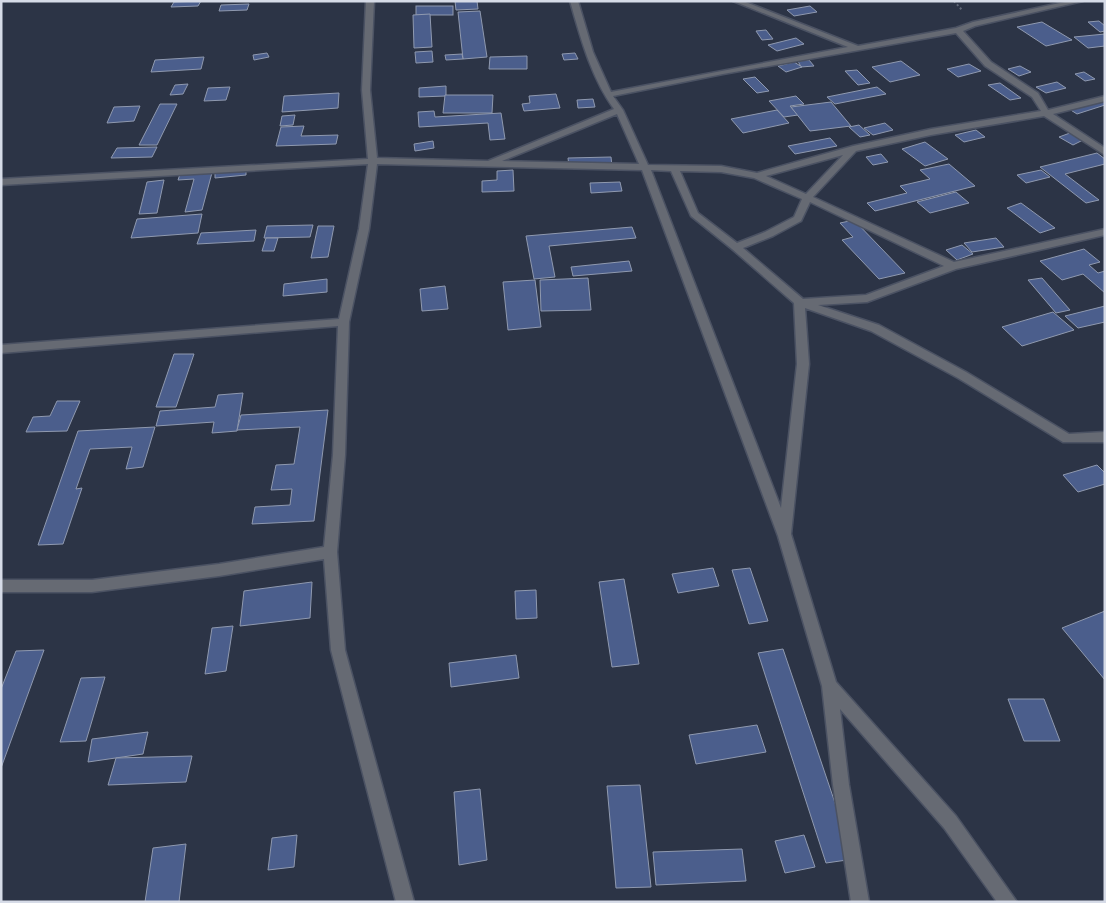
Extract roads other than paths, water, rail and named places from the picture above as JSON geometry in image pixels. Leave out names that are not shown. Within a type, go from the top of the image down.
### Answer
[{"type":"street","points":[[370,1],[366,90],[373,161],[364,229],[344,322],[339,455],[330,552],[338,650],[405,902]]},
{"type":"street","points":[[574,1],[589,52],[608,95],[619,110],[645,166],[785,536],[830,686],[841,785],[860,902]]},
{"type":"street","points":[[736,1],[859,48]]},
{"type":"street","points":[[608,95],[723,72],[958,30],[973,24],[1080,1]]},
{"type":"street","points":[[958,30],[988,64],[1035,95],[1046,113],[1105,152]]},
{"type":"street","points":[[757,176],[853,150],[931,132],[1046,113],[1105,98]]},
{"type":"street","points":[[484,164],[619,110]]},
{"type":"street","points":[[736,247],[769,234],[798,219],[807,198],[853,150]]},
{"type":"street","points":[[1,182],[373,161],[721,169],[757,176],[850,216],[953,266]]},
{"type":"street","points":[[674,168],[694,214],[736,247],[799,302],[875,328],[962,375],[1067,439],[1105,437]]},
{"type":"street","points":[[799,302],[868,298],[953,266],[1105,232]]},
{"type":"street","points":[[785,536],[803,364],[799,302]]},
{"type":"street","points":[[1,349],[344,322]]},
{"type":"street","points":[[1,586],[92,586],[219,570],[330,552]]},
{"type":"street","points":[[830,686],[950,822],[1008,902]]}]
